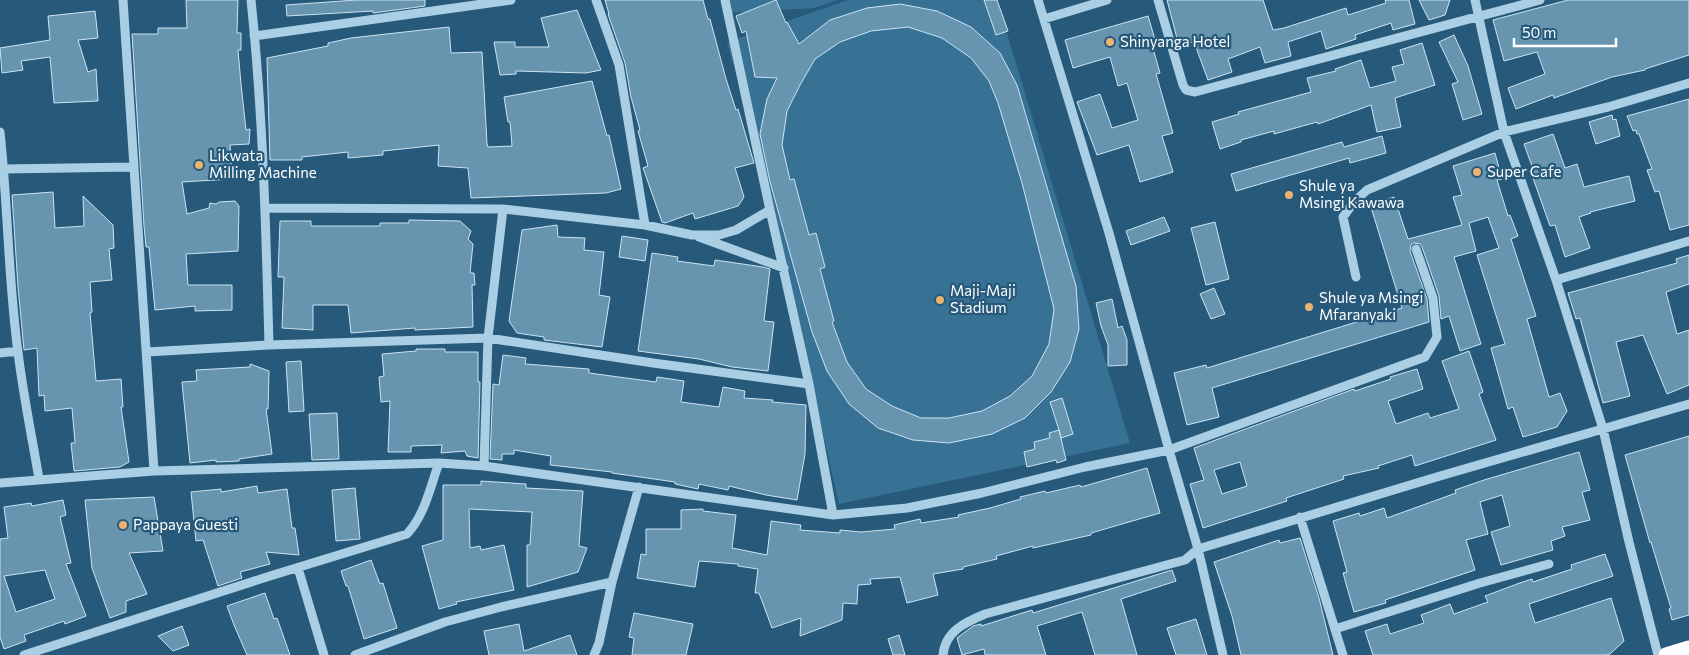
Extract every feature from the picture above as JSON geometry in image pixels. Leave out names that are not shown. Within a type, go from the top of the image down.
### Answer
[{"type":"highway","points":[[1666,655],[1689,648]]},
{"type":"street","points":[[123,0],[154,471]]},
{"type":"street","points":[[250,0],[265,208],[269,345]]},
{"type":"street","points":[[254,36],[511,0]]},
{"type":"street","points":[[596,0],[619,65],[646,225]]},
{"type":"street","points":[[725,0],[809,384],[833,515]]},
{"type":"street","points":[[1038,0],[1109,233],[1198,549],[1223,655]]},
{"type":"street","points":[[1044,18],[1107,0]]},
{"type":"street","points":[[1158,0],[1184,85],[1186,90],[1194,92],[1540,0]]},
{"type":"street","points":[[1475,0],[1504,132],[1556,280],[1603,429],[1658,655]]},
{"type":"street","points":[[1356,277],[1343,217],[1354,202],[1367,190],[1504,132],[1608,107],[1689,83]]},
{"type":"street","points":[[0,132],[18,351],[39,479]]},
{"type":"street","points":[[4,169],[134,167]]},
{"type":"street","points":[[265,208],[503,209],[646,225],[692,235],[784,268]]},
{"type":"street","points":[[484,466],[488,338],[503,209]]},
{"type":"street","points":[[692,235],[719,235],[736,230],[770,210]]},
{"type":"street","points":[[1556,280],[1689,241]]},
{"type":"street","points":[[0,483],[154,471],[438,463],[484,466],[833,515],[907,508],[982,493],[1085,467],[1169,450],[1425,357],[1437,338],[1433,298],[1416,249]]},
{"type":"street","points":[[146,352],[269,345],[488,338],[809,384]]},
{"type":"street","points":[[0,353],[18,351]]},
{"type":"street","points":[[943,655],[943,651],[953,632],[965,622],[1003,609],[1185,560],[1198,549],[1300,517],[1689,404]]},
{"type":"street","points":[[24,655],[407,534],[420,517],[438,463]]},
{"type":"street","points":[[594,655],[599,643],[612,582],[639,487]]},
{"type":"street","points":[[1300,517],[1343,655]]},
{"type":"street","points":[[1335,629],[1480,583],[1549,564]]},
{"type":"street","points":[[298,568],[324,655]]},
{"type":"street","points":[[355,655],[446,622],[501,607],[612,582]]},
{"type":"shaded area","points":[[725,0],[837,0],[815,8],[728,13]]},
{"type":"shaded area","name":"Maji-Maji Stadium","points":[[848,0],[997,0],[1130,443],[839,504],[760,157],[727,42]]},
{"type":"building","points":[[186,0],[238,0],[237,33],[241,33],[241,50],[238,50],[246,130],[250,129],[249,144],[230,145],[232,179],[182,182],[187,214],[209,208],[210,203],[235,201],[239,206],[238,251],[186,254],[188,285],[232,285],[232,310],[195,311],[195,306],[155,310],[149,247],[146,247],[144,226],[132,34],[158,34],[158,28],[187,28]]},
{"type":"building","points":[[356,0],[425,0],[425,6],[373,13],[373,11],[287,16],[286,5]]},
{"type":"building","points":[[605,0],[703,0],[726,79],[736,110],[738,109],[754,163],[735,168],[744,197],[738,206],[695,219],[693,213],[665,223],[662,222],[643,168],[648,166],[638,131],[640,130],[631,97],[625,63]]},
{"type":"building","points":[[776,0],[786,23],[799,44],[830,20],[867,8],[900,4],[937,11],[971,27],[1000,53],[1017,85],[1076,286],[1079,329],[1070,362],[1051,392],[1025,418],[992,434],[949,443],[913,440],[878,428],[849,404],[827,371],[812,332],[770,182],[760,134],[767,99],[777,78],[755,77],[746,31],[742,33],[736,16]],"holes":[[[908,27],[942,38],[971,58],[989,81],[998,103],[1022,183],[1054,309],[1049,344],[1032,376],[1010,396],[982,411],[949,418],[921,418],[892,406],[866,389],[847,362],[832,322],[834,321],[820,269],[825,267],[816,233],[809,235],[794,179],[790,180],[782,145],[787,111],[800,85],[815,59],[840,42],[871,31]]]},
{"type":"building","points":[[984,0],[997,0],[1008,31],[996,35]]},
{"type":"building","points":[[1167,0],[1263,0],[1273,30],[1346,8],[1348,15],[1386,3],[1385,0],[1409,0],[1415,24],[1393,30],[1391,23],[1355,35],[1356,39],[1326,49],[1321,31],[1288,42],[1291,56],[1265,63],[1260,47],[1228,59],[1232,72],[1208,80],[1194,42],[1179,46]]},
{"type":"building","points":[[1419,0],[1450,0],[1445,15],[1429,20]]},
{"type":"building","points":[[1568,0],[1689,0],[1689,55],[1645,70],[1612,77],[1554,98],[1553,95],[1516,109],[1508,88],[1545,74],[1537,52],[1504,61],[1493,20]]},
{"type":"building","points":[[577,10],[601,70],[586,73],[516,71],[516,74],[500,75],[494,42],[515,42],[515,47],[549,47],[541,18]]},
{"type":"building","points":[[95,11],[98,38],[78,40],[88,72],[96,69],[98,101],[54,103],[50,57],[21,61],[23,70],[2,73],[0,48],[50,40],[48,16]]},
{"type":"building","points":[[1148,16],[1156,43],[1152,45],[1160,73],[1156,74],[1173,133],[1162,136],[1173,172],[1140,182],[1129,145],[1097,155],[1077,102],[1100,94],[1112,128],[1138,120],[1127,83],[1118,86],[1110,57],[1073,68],[1065,40]]},
{"type":"building","points":[[449,27],[451,53],[482,52],[488,147],[512,146],[510,122],[508,122],[504,97],[592,81],[607,136],[609,135],[621,189],[606,193],[471,198],[468,168],[438,166],[439,145],[383,151],[383,155],[348,158],[348,152],[302,157],[302,160],[270,160],[267,58],[328,46],[328,43],[351,38]]},
{"type":"building","points":[[1454,35],[1468,66],[1482,114],[1463,120],[1452,84],[1458,82],[1439,42]]},
{"type":"building","points":[[1422,43],[1435,85],[1395,98],[1401,127],[1377,132],[1371,105],[1318,124],[1317,122],[1274,134],[1274,131],[1241,140],[1241,142],[1220,149],[1212,122],[1239,114],[1238,112],[1311,92],[1307,78],[1336,71],[1335,69],[1361,60],[1370,88],[1396,81],[1392,67],[1404,64],[1400,50]]},
{"type":"building","points":[[1689,99],[1689,225],[1670,230],[1659,191],[1655,192],[1647,170],[1652,169],[1639,134],[1637,134],[1636,130],[1633,131],[1627,116]]},
{"type":"building","points":[[1612,115],[1613,120],[1616,119],[1620,136],[1596,144],[1589,122]]},
{"type":"building","points":[[1553,134],[1565,168],[1577,164],[1584,187],[1629,176],[1635,201],[1590,212],[1579,217],[1590,248],[1565,257],[1555,225],[1550,226],[1533,178],[1536,177],[1524,144]]},
{"type":"building","points":[[1382,136],[1386,153],[1350,163],[1349,158],[1236,191],[1231,174],[1342,142],[1344,147]]},
{"type":"building","points":[[1495,153],[1502,179],[1497,180],[1508,216],[1510,215],[1518,236],[1511,239],[1536,316],[1527,319],[1549,397],[1560,393],[1567,411],[1557,427],[1523,437],[1513,407],[1508,409],[1491,348],[1505,344],[1477,255],[1499,248],[1488,217],[1469,223],[1476,251],[1454,257],[1481,344],[1460,351],[1449,316],[1441,319],[1439,296],[1422,247],[1420,244],[1414,243],[1411,245],[1410,251],[1427,299],[1429,322],[1212,388],[1219,417],[1187,425],[1174,373],[1206,365],[1207,368],[1402,308],[1370,204],[1394,197],[1408,239],[1462,225],[1453,197],[1462,195],[1453,166]]},
{"type":"building","points":[[53,192],[55,228],[84,226],[83,196],[113,225],[114,248],[109,249],[112,280],[90,282],[92,312],[90,313],[96,381],[121,379],[123,407],[121,407],[129,462],[120,467],[74,471],[71,443],[75,443],[72,408],[45,411],[44,395],[39,396],[37,348],[24,350],[12,195]]},
{"type":"building","points":[[1164,217],[1170,231],[1131,245],[1126,231]]},
{"type":"building","points":[[409,220],[460,221],[471,231],[468,239],[473,244],[470,273],[474,273],[475,285],[472,285],[473,327],[415,330],[415,328],[351,333],[348,305],[313,305],[313,330],[282,328],[284,277],[278,277],[280,221],[311,221],[311,226],[380,226],[380,223],[409,223]]},
{"type":"building","points":[[1215,222],[1229,279],[1206,285],[1191,228]]},
{"type":"building","points":[[557,225],[558,237],[585,238],[584,250],[604,252],[599,295],[610,297],[602,347],[544,340],[544,337],[517,333],[509,321],[522,230]]},
{"type":"building","points":[[622,236],[648,240],[645,261],[619,257]]},
{"type":"building","points":[[652,253],[678,257],[677,261],[714,266],[715,260],[770,269],[764,321],[774,322],[768,371],[732,367],[699,359],[638,351]]},
{"type":"building","points":[[1689,255],[1689,284],[1666,292],[1677,334],[1689,330],[1689,385],[1667,394],[1643,335],[1616,342],[1630,396],[1603,403],[1580,318],[1576,319],[1568,293],[1677,263],[1676,259]]},
{"type":"building","points":[[1214,288],[1225,314],[1211,319],[1200,294]]},
{"type":"building","points":[[1112,299],[1118,328],[1122,326],[1127,340],[1127,365],[1108,366],[1108,345],[1101,326],[1096,303]]},
{"type":"building","points":[[416,349],[445,349],[445,352],[478,352],[478,382],[480,382],[478,458],[467,456],[465,451],[441,453],[442,445],[411,446],[411,452],[388,452],[390,401],[381,402],[379,377],[384,376],[382,354],[416,351]]},
{"type":"building","points":[[1469,351],[1483,392],[1479,394],[1496,440],[1415,466],[1412,455],[1378,466],[1379,468],[1343,476],[1344,479],[1286,498],[1287,501],[1203,528],[1190,484],[1204,480],[1194,448],[1354,389],[1355,391],[1417,369],[1423,389],[1388,401],[1396,424],[1428,413],[1430,418],[1459,409],[1442,361]],"holes":[[[1240,462],[1247,486],[1222,494],[1214,470]]]},
{"type":"building","points":[[503,355],[526,358],[525,364],[589,369],[589,373],[656,382],[657,377],[684,381],[681,402],[719,407],[723,387],[745,391],[744,398],[806,405],[805,454],[797,500],[729,486],[728,490],[699,484],[698,489],[675,484],[675,482],[550,465],[551,456],[514,450],[514,454],[502,454],[502,460],[490,459],[493,384],[499,385]]},
{"type":"building","points":[[301,361],[304,411],[289,412],[286,362]]},
{"type":"building","points":[[250,364],[269,371],[268,409],[266,409],[272,454],[239,459],[239,461],[216,462],[216,460],[190,463],[182,382],[197,381],[196,370],[250,367]]},
{"type":"building","points":[[1062,398],[1073,434],[1061,438],[1050,402]]},
{"type":"building","points":[[337,413],[339,459],[312,460],[309,414]]},
{"type":"building","points":[[1059,430],[1066,460],[1057,463],[1056,460],[1027,467],[1024,452],[1035,449],[1034,442],[1050,438],[1049,433]]},
{"type":"building","points":[[1689,436],[1689,615],[1672,620],[1669,609],[1671,608],[1625,455]]},
{"type":"building","points":[[1579,452],[1590,490],[1582,492],[1590,520],[1562,527],[1565,536],[1551,541],[1553,550],[1501,565],[1491,532],[1510,526],[1502,495],[1480,502],[1488,534],[1466,540],[1475,570],[1385,600],[1386,603],[1354,612],[1343,573],[1347,572],[1333,521],[1359,513],[1360,516],[1384,508],[1387,518],[1456,493],[1455,490],[1484,480]]},
{"type":"building","points":[[1147,468],[1160,513],[1091,533],[1091,535],[1033,548],[1033,546],[996,556],[997,559],[963,567],[963,569],[933,574],[938,595],[907,603],[900,577],[870,579],[871,584],[858,585],[857,604],[843,603],[842,620],[800,636],[801,618],[772,628],[759,593],[755,593],[758,569],[738,566],[738,564],[699,561],[695,587],[637,578],[641,554],[646,555],[646,529],[681,529],[681,510],[703,509],[703,511],[736,515],[732,548],[767,555],[771,521],[801,525],[800,530],[840,533],[840,530],[861,532],[895,529],[894,525],[920,519],[921,523],[959,517],[958,515],[1021,499],[1020,497],[1080,485],[1081,487]]},
{"type":"building","points":[[481,481],[526,484],[526,488],[583,491],[579,546],[587,548],[578,572],[527,587],[527,545],[530,545],[532,512],[469,509],[470,548],[480,546],[481,550],[504,545],[514,590],[456,602],[457,604],[439,609],[422,546],[443,540],[443,485],[481,485]]},
{"type":"building","points":[[257,486],[258,493],[287,489],[292,528],[295,528],[299,555],[266,552],[270,564],[240,572],[242,578],[218,586],[203,540],[196,541],[191,492],[221,489],[221,492]]},
{"type":"building","points":[[355,488],[360,539],[336,541],[332,490]]},
{"type":"building","name":"Pappaya Guesti","points":[[154,497],[163,551],[129,553],[147,594],[126,601],[126,612],[110,618],[92,568],[85,500]]},
{"type":"building","points":[[63,500],[66,515],[60,517],[71,563],[66,564],[86,616],[65,624],[64,621],[24,635],[26,641],[4,649],[0,637],[0,539],[8,538],[4,507],[31,503],[32,506]],"holes":[[[45,570],[55,599],[16,612],[4,576]]]},
{"type":"building","points":[[1300,538],[1319,598],[1333,655],[1241,655],[1232,616],[1214,562],[1279,540],[1280,543]]},
{"type":"building","points":[[1605,554],[1613,576],[1529,604],[1535,623],[1611,598],[1624,641],[1610,654],[1373,655],[1365,631],[1387,624],[1390,634],[1424,623],[1421,615],[1450,604],[1454,614],[1488,602],[1485,596],[1532,579],[1533,582],[1572,569],[1571,565]]},
{"type":"building","points":[[371,560],[380,584],[383,583],[397,628],[364,639],[348,586],[346,586],[341,571]]},
{"type":"building","points":[[1172,570],[1176,581],[1121,599],[1137,655],[1095,655],[1082,612],[1037,626],[1046,655],[985,655],[984,649],[962,655],[957,638],[973,626],[981,624],[981,626],[1032,610],[1033,613]]},
{"type":"building","points":[[265,593],[274,619],[277,618],[290,655],[247,655],[234,625],[227,606]]},
{"type":"building","points":[[634,613],[693,624],[686,655],[632,655],[634,638],[629,637]]},
{"type":"building","points":[[1196,619],[1207,655],[1176,655],[1167,628]]},
{"type":"building","points":[[519,624],[524,651],[570,635],[577,655],[489,655],[484,631]]},
{"type":"building","points":[[182,626],[189,645],[173,651],[158,636]]},
{"type":"building","points":[[899,635],[905,655],[893,655],[888,639]]},
{"type":"place","name":"Shinyanga Hotel","points":[[1110,42]]},
{"type":"place","name":"Likwata Milling Machine","points":[[199,165]]},
{"type":"place","name":"Super Cafe","points":[[1477,172]]},
{"type":"place","name":"Shule ya Msingi Kawawa","points":[[1289,195]]},
{"type":"place","name":"Maji-Maji Stadium","points":[[940,300]]},
{"type":"place","name":"Shule ya Msingi Mfaranyaki","points":[[1309,307]]},
{"type":"place","name":"Pappaya Guesti","points":[[123,525]]}]
